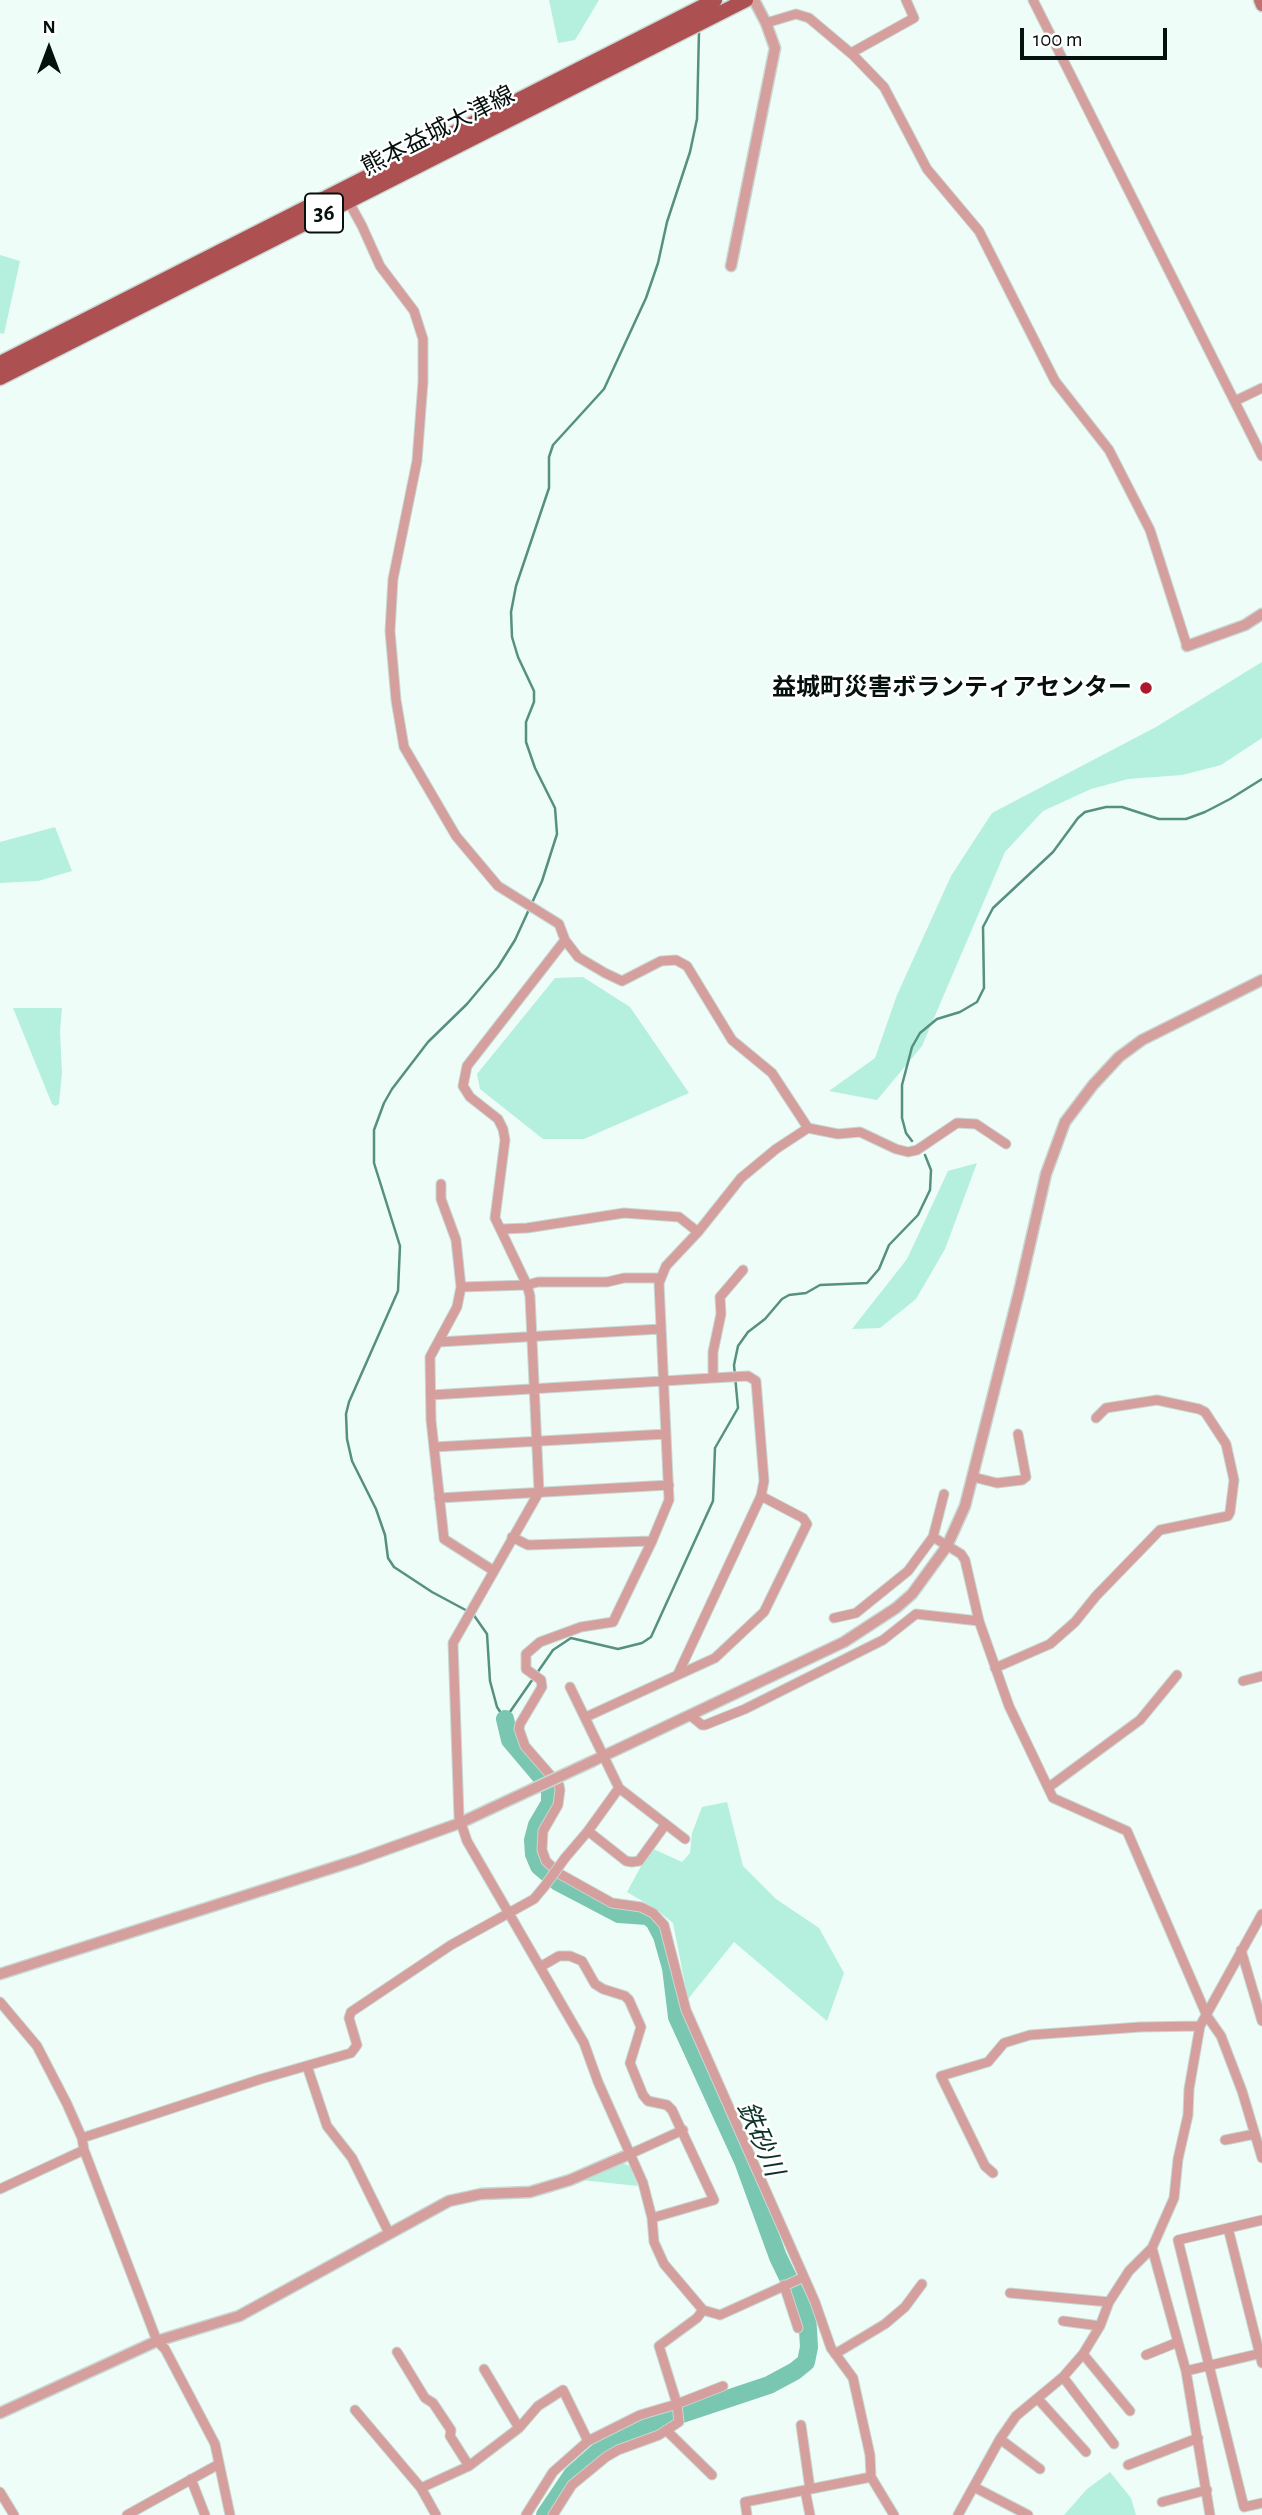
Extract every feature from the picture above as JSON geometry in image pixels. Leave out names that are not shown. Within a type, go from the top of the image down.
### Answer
[{"type":"main road","name":"熊本益城大津線","points":[[645,44],[715,0]]},
{"type":"main road","name":"熊本益城大津線","points":[[0,363],[345,195],[645,44],[746,0]]},
{"type":"main road","name":"熊本益城大津線","points":[[0,378],[345,195]]},
{"type":"street","points":[[731,266],[775,48],[754,0]]},
{"type":"street","points":[[851,53],[914,18],[906,0]]},
{"type":"street","points":[[1033,0],[1262,456]]},
{"type":"street","points":[[766,23],[796,14],[809,18],[851,53],[884,87],[927,169],[979,231],[1055,381],[1109,450],[1150,530],[1187,646],[1245,625],[1262,614]]},
{"type":"street","points":[[345,195],[380,266],[414,311],[423,339],[423,383],[417,461],[393,579],[390,631],[396,700],[404,747],[456,836],[498,886],[559,924],[565,940],[578,957],[622,981],[661,961],[676,960],[687,966],[732,1040],[772,1073],[808,1128]]},
{"type":"street","points":[[1235,401],[1262,388]]},
{"type":"street","points":[[565,940],[467,1066],[464,1086],[470,1097],[498,1119],[503,1129],[505,1140],[495,1218],[530,1296],[539,1492],[453,1643],[460,1822],[467,1841],[584,2043],[598,2082],[643,2183],[652,2218],[654,2242],[664,2264],[704,2310],[720,2315],[804,2277]]},
{"type":"street","points":[[0,1974],[357,1860],[460,1822],[691,1716],[844,1642],[873,1625],[912,1594],[947,1546],[965,1506],[1016,1306],[1046,1174],[1065,1122],[1093,1085],[1119,1057],[1262,980]]},
{"type":"street","points":[[894,2515],[871,2477],[870,2455],[853,2378],[835,2354],[804,2277],[686,2010],[664,1926],[653,1913],[641,1907],[612,1903],[560,1874],[543,1856],[542,1831],[558,1805],[560,1790],[559,1785],[525,1745],[519,1729],[542,1687],[541,1680],[524,1664],[526,1654],[540,1642],[581,1627],[613,1622],[652,1541],[669,1500],[659,1283],[666,1266],[698,1232],[741,1178],[776,1149],[808,1128],[838,1134],[860,1132],[908,1152],[918,1150],[957,1123],[976,1125],[1006,1144]]},
{"type":"street","points":[[441,1184],[441,1199],[456,1240],[461,1287],[457,1307],[430,1356],[434,1447],[444,1539],[494,1571]]},
{"type":"street","points":[[502,1229],[527,1228],[624,1213],[678,1217],[698,1232]]},
{"type":"street","points":[[717,1378],[713,1352],[721,1314],[720,1297],[743,1270]]},
{"type":"street","points":[[461,1287],[661,1278]]},
{"type":"street","points":[[439,1342],[660,1329]]},
{"type":"street","points":[[431,1395],[748,1376],[757,1383],[764,1481],[761,1496],[678,1674]]},
{"type":"street","points":[[995,1668],[1050,1644],[1075,1622],[1096,1595],[1160,1531],[1228,1516],[1230,1512],[1234,1480],[1226,1444],[1205,1412],[1157,1400],[1107,1408],[1096,1418]]},
{"type":"street","points":[[434,1447],[666,1434]]},
{"type":"street","points":[[973,1477],[997,1483],[1027,1477],[1018,1434]]},
{"type":"street","points":[[439,1498],[669,1485]]},
{"type":"street","points":[[834,1618],[856,1613],[908,1571],[933,1537],[944,1494]]},
{"type":"street","points":[[586,1717],[715,1658],[764,1612],[807,1526],[803,1518],[761,1496]]},
{"type":"street","points":[[512,1537],[528,1545],[652,1541]]},
{"type":"street","points":[[933,1537],[961,1554],[965,1560],[979,1621],[1009,1706],[1053,1798],[1127,1831],[1207,2016],[1221,2036],[1257,2134],[1262,2158]]},
{"type":"street","points":[[691,1716],[705,1725],[745,1709],[883,1640],[916,1614],[979,1621]]},
{"type":"street","points":[[1049,1787],[1140,1720],[1177,1675]]},
{"type":"street","points":[[1243,1681],[1262,1676]]},
{"type":"street","points":[[570,1687],[618,1788],[685,1839]]},
{"type":"street","points":[[82,2138],[354,2052],[357,2045],[349,2018],[351,2012],[451,1945],[534,1899],[618,1788]]},
{"type":"street","points":[[588,1831],[626,1861],[632,1862],[639,1861],[665,1825]]},
{"type":"street","points":[[958,2515],[1000,2439],[1016,2416],[1063,2377],[1083,2354],[1129,2271],[1152,2248],[1174,2198],[1200,2026],[1262,1914]]},
{"type":"street","points":[[1241,1950],[1262,2021]]},
{"type":"street","points":[[540,1967],[559,1956],[570,1956],[582,1961],[595,1983],[603,1989],[625,1996],[629,2000],[641,2027],[630,2063],[643,2095],[648,2101],[667,2105],[672,2110],[714,2200],[652,2218]]},
{"type":"street","points":[[0,2002],[48,2063],[82,2138],[84,2150],[157,2341],[165,2349],[215,2444],[230,2515]]},
{"type":"street","points":[[993,2173],[985,2166],[941,2076],[988,2062],[1004,2043],[1030,2035],[1140,2027],[1200,2026]]},
{"type":"street","points":[[307,2066],[327,2126],[336,2141],[352,2158],[389,2233]]},
{"type":"street","points":[[0,2413],[157,2341],[239,2316],[449,2201],[481,2194],[530,2192],[570,2180],[683,2130]]},
{"type":"street","points":[[1225,2140],[1257,2134]]},
{"type":"street","points":[[0,2189],[84,2150]]},
{"type":"street","points":[[1262,2220],[1178,2240],[1244,2507],[1262,2502]]},
{"type":"street","points":[[1186,2371],[1261,2357],[1228,2228]]},
{"type":"street","points":[[1152,2248],[1186,2371],[1210,2515]]},
{"type":"street","points":[[835,2354],[885,2324],[905,2307],[922,2284]]},
{"type":"street","points":[[784,2285],[797,2328]]},
{"type":"street","points":[[1010,2293],[1110,2302]]},
{"type":"street","points":[[553,2515],[572,2485],[606,2457],[679,2422],[677,2404],[659,2346],[704,2310]]},
{"type":"street","points":[[1063,2321],[1100,2326]]},
{"type":"street","points":[[1146,2355],[1178,2342]]},
{"type":"street","points":[[397,2352],[425,2398],[433,2403],[451,2430],[450,2436],[469,2466]]},
{"type":"street","points":[[1083,2354],[1130,2411]]},
{"type":"street","points":[[484,2369],[519,2428]]},
{"type":"street","points":[[1063,2377],[1114,2444]]},
{"type":"street","points":[[526,2515],[553,2472],[588,2441],[640,2415],[677,2404],[723,2385]]},
{"type":"street","points":[[421,2488],[469,2466],[519,2428],[538,2406],[563,2390],[588,2441]]},
{"type":"street","points":[[1038,2399],[1086,2452]]},
{"type":"street","points":[[355,2410],[421,2488],[436,2515]]},
{"type":"street","points":[[801,2425],[810,2515]]},
{"type":"street","points":[[666,2430],[712,2474]]},
{"type":"street","points":[[1128,2465],[1198,2438]]},
{"type":"street","points":[[1000,2439],[1040,2469]]},
{"type":"street","points":[[127,2515],[219,2464]]},
{"type":"street","points":[[747,2515],[745,2502],[871,2477]]},
{"type":"street","points":[[191,2479],[205,2515]]},
{"type":"street","points":[[974,2487],[1028,2515]]},
{"type":"street","points":[[1161,2502],[1207,2490]]},
{"type":"street","points":[[0,2492],[14,2515]]},
{"type":"green space","points":[[549,0],[599,0],[575,40],[558,43]]},
{"type":"green space","points":[[0,255],[20,261],[4,334],[0,333]]},
{"type":"green space","points":[[1262,662],[1262,738],[1221,765],[1182,775],[1128,779],[1091,789],[1043,811],[1005,852],[922,1046],[877,1100],[829,1091],[875,1058],[897,995],[951,876],[992,813],[1156,727]]},
{"type":"green space","points":[[55,827],[72,871],[38,881],[0,883],[0,842]]},
{"type":"green space","points":[[583,977],[630,1007],[689,1093],[584,1139],[543,1139],[480,1089],[477,1074],[555,978]]},
{"type":"green space","points":[[13,1008],[62,1008],[62,1073],[59,1104],[55,1106],[52,1104]]},
{"type":"green space","points":[[977,1163],[945,1249],[916,1299],[880,1328],[852,1329],[907,1259],[948,1171]]},
{"type":"green space","points":[[727,1802],[743,1866],[776,1899],[819,1928],[844,1973],[827,2021],[734,1942],[688,1999],[673,1923],[656,1909],[627,1892],[651,1848],[682,1862],[690,1853],[692,1833],[702,1807]]},
{"type":"green space","points":[[622,2163],[630,2166],[638,2186],[581,2180]]},
{"type":"green space","points":[[1110,2472],[1131,2498],[1136,2515],[1064,2515],[1087,2489]]},
{"type":"waterway","points":[[699,31],[697,119],[658,263],[646,298],[604,389],[553,445],[549,457],[549,488],[516,586],[511,612],[512,637],[534,691],[534,702],[526,722],[526,742],[535,768],[555,808],[557,834],[542,881],[515,940],[498,967],[467,1004],[428,1042],[392,1089],[374,1130],[374,1163],[400,1246],[398,1291],[349,1402],[346,1414],[347,1439],[352,1461],[376,1509],[385,1535],[388,1558],[394,1567],[473,1614],[487,1634],[490,1681],[497,1707],[505,1719],[553,1650],[571,1638],[618,1649],[642,1643],[651,1637],[713,1501],[715,1448],[738,1408],[734,1365],[738,1346],[748,1332],[789,1295],[806,1293],[820,1285],[867,1283],[879,1269],[889,1245],[918,1215],[930,1190],[931,1170],[925,1155]]},
{"type":"waterway","points":[[912,1141],[906,1133],[902,1118],[902,1085],[912,1047],[920,1033],[937,1019],[960,1012],[977,1002],[984,988],[983,927],[993,908],[1053,852],[1078,818],[1085,812],[1106,807],[1122,807],[1159,819],[1186,819],[1230,799],[1262,779]]},
{"type":"waterway","name":"鉄砂川","points":[[505,1719],[510,1740],[550,1790],[550,1803],[537,1825],[533,1840],[534,1854],[539,1866],[558,1882],[619,1914],[647,1916],[654,1921],[662,1936],[671,1968],[677,2017],[743,2161],[778,2257],[807,2317],[809,2347],[806,2362],[769,2385],[655,2423],[608,2443],[572,2475],[545,2515]]},
{"type":"place","name":"益城町災害ボランティアセンター","points":[[1146,688]]}]
